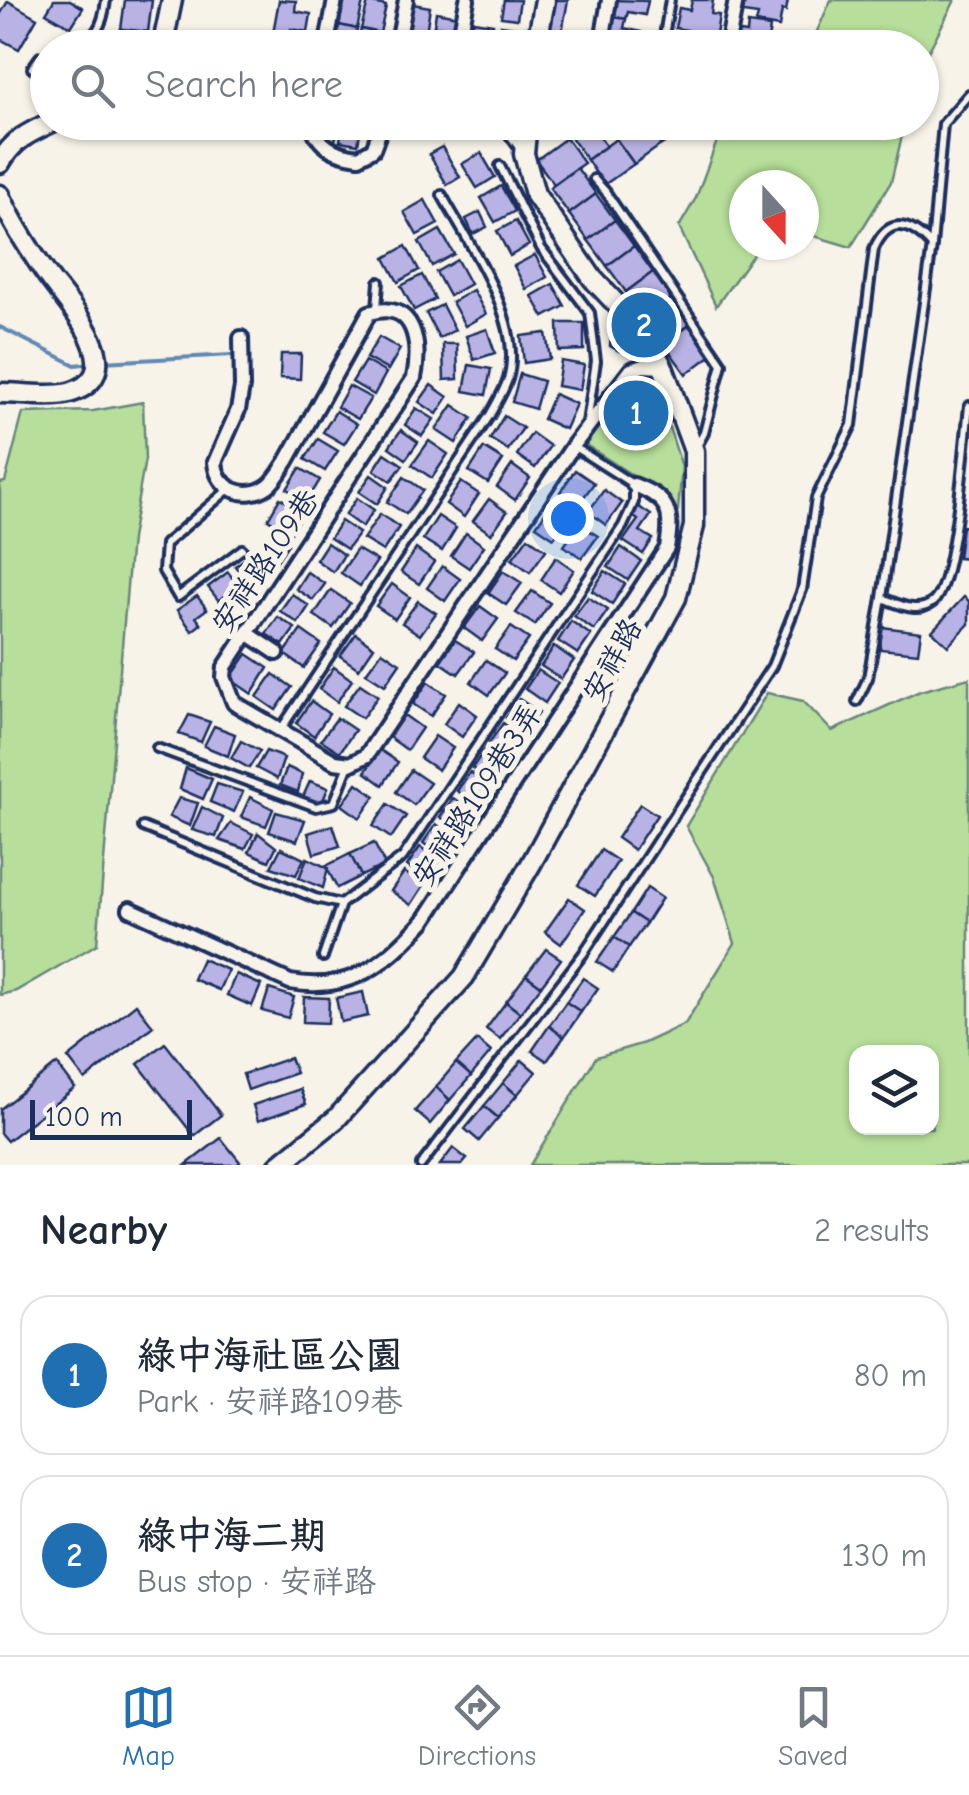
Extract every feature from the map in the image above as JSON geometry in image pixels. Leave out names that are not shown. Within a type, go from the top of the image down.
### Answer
[{"type":"street","points":[[166,30],[172,0]]},
{"type":"street","points":[[329,30],[335,0]]},
{"type":"street","points":[[400,30],[406,0]]},
{"type":"street","points":[[461,30],[467,0]]},
{"type":"street","points":[[539,30],[545,0]]},
{"type":"street","points":[[604,30],[610,0]]},
{"type":"street","points":[[730,30],[736,0]]},
{"type":"street","points":[[0,163],[9,147],[30,132]]},
{"type":"street","points":[[320,140],[329,150],[359,156],[373,149],[376,140]]},
{"type":"street","name":"安祥路","points":[[279,1165],[336,1119],[412,1032],[452,993],[531,864],[676,598],[694,526],[694,452],[663,367],[643,332],[593,279],[535,194],[524,154],[525,140]]},
{"type":"street","points":[[0,195],[50,280],[76,309],[96,354],[94,374],[68,393],[0,393]]},
{"type":"street","name":"安祥路109巷","points":[[230,489],[254,494],[272,484],[362,323],[377,310],[400,314],[414,329],[419,352],[414,378],[225,667],[234,703],[335,762],[350,764]]},
{"type":"street","points":[[230,489],[215,470],[215,462],[238,410],[242,387],[241,338]]},
{"type":"street","points":[[350,764],[366,756],[573,446],[631,370],[663,367]]},
{"type":"street","name":"安祥路109巷3弄","points":[[130,909],[290,982],[308,985],[330,986],[349,980],[402,946],[424,920],[667,548],[672,522],[667,508],[655,494],[634,485]]},
{"type":"street","points":[[247,633],[277,653]]},
{"type":"lane","points":[[97,30],[104,19],[106,0]]},
{"type":"lane","points":[[665,30],[670,0]]},
{"type":"lane","points":[[856,701],[868,678],[882,598],[932,246],[943,124],[969,94]]},
{"type":"lane","points":[[514,140],[524,154]]},
{"type":"lane","points":[[500,166],[541,248],[590,313],[596,362],[586,429]]},
{"type":"lane","points":[[594,179],[722,364],[704,433],[694,452]]},
{"type":"lane","points":[[280,730],[490,415],[508,378],[510,348],[496,295],[442,195]]},
{"type":"lane","points":[[421,1165],[583,954],[772,666],[802,590],[816,498],[852,425],[874,249],[880,236],[894,226],[908,226],[932,246]]},
{"type":"lane","points":[[377,310],[379,282]]},
{"type":"lane","points":[[882,598],[920,608],[931,604],[941,593],[949,563],[969,406]]},
{"type":"lane","name":"安祥路109巷3弄","points":[[573,446],[634,485]]},
{"type":"lane","points":[[323,957],[341,904],[403,857],[623,526],[634,502],[634,485]]},
{"type":"lane","points":[[230,489],[165,544],[163,571],[178,596],[242,549]]},
{"type":"lane","points":[[157,748],[316,808],[334,802],[350,764]]},
{"type":"lane","points":[[143,827],[315,898],[341,904]]},
{"type":"green space","points":[[831,0],[955,0],[939,31],[818,30]]},
{"type":"green space","points":[[717,140],[901,140],[891,182],[851,247],[819,237],[819,170],[729,170],[729,260],[749,260],[716,306],[679,227],[696,198]]},
{"type":"green space","points":[[651,373],[682,467],[678,510],[658,492],[586,445],[630,381]]},
{"type":"green space","points":[[143,402],[145,459],[131,539],[97,944],[16,991],[0,995],[0,483],[5,482],[23,413],[93,411]]},
{"type":"green space","points":[[969,678],[969,1165],[530,1165],[596,1057],[644,1043],[685,1024],[735,943],[714,877],[686,826],[767,693],[803,701],[832,731],[920,691]]},
{"type":"building","points":[[54,0],[70,0],[83,8],[71,27],[46,13]]},
{"type":"building","points":[[125,0],[152,0],[148,30],[121,29]]},
{"type":"building","points":[[279,0],[296,1],[295,11],[311,14],[308,30],[274,30]]},
{"type":"building","points":[[345,0],[363,2],[357,29],[339,25]]},
{"type":"building","points":[[504,0],[520,0],[517,19],[501,17]]},
{"type":"building","points":[[550,0],[568,0],[562,30],[546,30]]},
{"type":"building","points":[[612,0],[648,1],[645,15],[628,12],[626,19],[608,16]]},
{"type":"building","points":[[692,0],[713,0],[711,14],[719,15],[717,30],[675,28],[679,8],[690,10]]},
{"type":"building","points":[[745,0],[788,0],[779,27],[756,23],[758,15],[743,13]]},
{"type":"building","points":[[8,1],[37,18],[19,49],[0,39],[0,15]]},
{"type":"building","points":[[368,2],[386,6],[381,30],[361,29]]},
{"type":"building","points":[[407,3],[430,7],[426,30],[403,29]]},
{"type":"building","points":[[436,12],[457,16],[454,29],[434,26]]},
{"type":"building","points":[[608,16],[626,19],[624,28],[632,30],[605,30]]},
{"type":"building","points":[[473,21],[493,24],[492,30],[472,30]]},
{"type":"building","points":[[748,24],[770,27],[770,30],[747,30]]},
{"type":"building","points":[[501,25],[522,28],[522,30],[500,30]]},
{"type":"building","points":[[567,140],[584,163],[554,184],[536,160]]},
{"type":"building","points":[[573,140],[602,140],[606,146],[587,160]]},
{"type":"building","points":[[617,140],[658,140],[661,145],[634,164]]},
{"type":"building","points":[[617,140],[634,164],[604,185],[587,160]]},
{"type":"building","points":[[442,147],[460,177],[447,185],[429,154]]},
{"type":"building","points":[[481,153],[495,177],[477,188],[462,164]]},
{"type":"building","points":[[577,168],[596,194],[569,214],[550,188]]},
{"type":"building","points":[[501,186],[515,211],[495,222],[481,198]]},
{"type":"building","points":[[596,194],[615,220],[588,240],[569,214]]},
{"type":"building","points":[[425,200],[438,224],[417,235],[404,212]]},
{"type":"building","points":[[480,212],[487,227],[473,234],[466,219]]},
{"type":"building","points":[[615,220],[634,246],[607,266],[588,240]]},
{"type":"building","points":[[516,221],[529,245],[510,256],[497,231]]},
{"type":"building","points":[[440,230],[454,254],[432,266],[419,242]]},
{"type":"building","points":[[406,246],[419,270],[398,282],[385,258]]},
{"type":"building","points":[[634,246],[653,272],[626,292],[607,266]]},
{"type":"building","points":[[535,255],[547,277],[526,289],[514,266]]},
{"type":"building","points":[[457,260],[470,284],[449,296],[436,272]]},
{"type":"building","points":[[653,272],[672,298],[645,318],[626,292]]},
{"type":"building","points":[[422,275],[435,299],[414,310],[401,286]]},
{"type":"building","points":[[553,284],[565,306],[544,317],[532,296]]},
{"type":"building","points":[[473,290],[486,314],[465,326],[452,302]]},
{"type":"building","points":[[672,298],[691,324],[664,344],[645,318]]},
{"type":"building","points":[[442,305],[455,330],[439,338],[426,313]]},
{"type":"building","points":[[558,323],[584,323],[584,350],[559,351]]},
{"type":"building","points":[[612,323],[627,331],[619,351],[610,346]]},
{"type":"building","points":[[691,324],[713,354],[686,374],[664,344]]},
{"type":"building","points":[[487,329],[495,353],[474,360],[466,336]]},
{"type":"building","points":[[546,333],[550,359],[524,363],[521,336]]},
{"type":"building","points":[[379,337],[400,349],[388,370],[366,358]]},
{"type":"building","points":[[443,344],[457,344],[458,379],[444,380]]},
{"type":"building","points":[[281,354],[301,354],[300,379],[280,378]]},
{"type":"building","points":[[365,361],[386,373],[374,395],[352,382]]},
{"type":"building","points":[[561,361],[584,365],[580,390],[557,386]]},
{"type":"building","points":[[469,365],[491,369],[486,395],[464,391]]},
{"type":"building","points":[[520,374],[543,381],[535,409],[512,402]]},
{"type":"building","points":[[431,385],[448,397],[437,414],[419,402]]},
{"type":"building","points":[[349,386],[371,398],[358,419],[337,407]]},
{"type":"building","points":[[554,394],[576,404],[565,429],[543,419]]},
{"type":"building","points":[[453,405],[472,418],[456,443],[436,430]]},
{"type":"building","points":[[416,408],[434,419],[422,436],[405,425]]},
{"type":"building","points":[[336,411],[357,424],[344,444],[323,432]]},
{"type":"building","points":[[504,416],[523,428],[508,450],[490,439]]},
{"type":"building","points":[[401,430],[418,442],[406,459],[389,447]]},
{"type":"building","points":[[532,433],[550,446],[535,468],[517,455]]},
{"type":"building","points":[[318,439],[338,451],[325,471],[305,459]]},
{"type":"building","points":[[429,441],[448,454],[432,478],[412,465]]},
{"type":"building","points":[[484,448],[503,460],[488,483],[469,471]]},
{"type":"building","points":[[385,453],[403,465],[391,481],[374,470]]},
{"type":"building","points":[[512,465],[530,478],[515,500],[497,487]]},
{"type":"building","points":[[300,468],[320,480],[307,501],[287,489]]},
{"type":"building","points":[[575,470],[594,483],[578,505],[560,492]]},
{"type":"building","points":[[371,475],[388,487],[377,504],[359,492]]},
{"type":"building","points":[[404,477],[423,490],[406,514],[387,502]]},
{"type":"building","points":[[461,482],[479,494],[464,517],[446,504]]},
{"type":"building","points":[[604,490],[622,503],[606,525],[588,512]]},
{"type":"building","points":[[280,498],[303,511],[291,533],[268,519]]},
{"type":"building","points":[[357,498],[374,510],[362,527],[345,515]]},
{"type":"building","points":[[489,499],[507,512],[491,534],[473,521]]},
{"type":"building","points":[[551,504],[569,516],[554,538],[536,526]]},
{"type":"building","points":[[636,505],[651,515],[640,531],[653,539],[643,554],[623,541],[638,520],[630,514]]},
{"type":"building","points":[[380,514],[399,527],[383,551],[363,539]]},
{"type":"building","points":[[438,516],[456,528],[442,551],[423,539]]},
{"type":"building","points":[[341,521],[359,533],[347,549],[330,538]]},
{"type":"building","points":[[579,524],[598,536],[582,558],[564,546]]},
{"type":"building","points":[[962,526],[969,527],[969,559],[958,558]]},
{"type":"building","points":[[466,533],[484,546],[469,568],[451,556]]},
{"type":"building","points":[[276,536],[288,544],[276,562],[264,554]]},
{"type":"building","points":[[528,537],[546,550],[530,572],[512,559]]},
{"type":"building","points":[[327,543],[344,555],[333,572],[316,560]]},
{"type":"building","points":[[621,547],[641,561],[628,580],[608,567]]},
{"type":"building","points":[[357,549],[377,561],[360,586],[341,573]]},
{"type":"building","points":[[416,549],[434,562],[419,584],[401,572]]},
{"type":"building","points":[[255,551],[265,563],[245,579],[235,566]]},
{"type":"building","points":[[556,557],[574,570],[559,592],[541,580]]},
{"type":"building","points":[[442,566],[460,579],[445,601],[427,588]]},
{"type":"building","points":[[503,571],[522,583],[506,605],[488,593]]},
{"type":"building","points":[[605,571],[625,584],[612,604],[592,591]]},
{"type":"building","points":[[228,572],[238,585],[219,601],[208,587]]},
{"type":"building","points":[[307,572],[325,584],[313,600],[296,589]]},
{"type":"building","points":[[392,584],[410,597],[395,619],[376,606]]},
{"type":"building","points":[[331,590],[350,603],[333,628],[314,615]]},
{"type":"building","points":[[532,591],[550,603],[535,625],[516,613]]},
{"type":"building","points":[[292,594],[309,606],[298,623],[280,611]]},
{"type":"building","points":[[197,596],[207,609],[196,617],[201,624],[192,631],[177,610]]},
{"type":"building","points":[[588,597],[608,610],[594,630],[574,616]]},
{"type":"building","points":[[964,597],[969,601],[969,624],[948,646],[932,631]]},
{"type":"building","points":[[418,601],[436,613],[420,635],[402,623]]},
{"type":"building","points":[[480,606],[498,619],[482,641],[464,628]]},
{"type":"building","points":[[278,617],[295,628],[283,645],[266,634]]},
{"type":"building","points":[[571,621],[591,635],[578,654],[558,641]]},
{"type":"building","points":[[511,627],[529,639],[513,661],[495,649]]},
{"type":"building","points":[[882,627],[921,632],[918,653],[880,649]]},
{"type":"building","points":[[301,630],[321,644],[304,668],[284,654]]},
{"type":"building","points":[[356,634],[374,647],[359,669],[340,656]]},
{"type":"building","points":[[455,640],[474,652],[458,674],[440,662]]},
{"type":"building","points":[[554,646],[574,660],[561,679],[541,666]]},
{"type":"building","points":[[382,651],[400,663],[385,685],[366,673]]},
{"type":"building","points":[[247,654],[268,668],[252,694],[230,679]]},
{"type":"building","points":[[486,660],[505,673],[489,695],[471,682]]},
{"type":"building","points":[[334,667],[352,680],[337,702],[319,689]]},
{"type":"building","points":[[538,670],[558,683],[545,703],[525,689]]},
{"type":"building","points":[[273,674],[292,687],[276,710],[257,697]]},
{"type":"building","points":[[428,682],[446,694],[431,716],[413,704]]},
{"type":"building","points":[[360,684],[378,696],[362,718],[344,706]]},
{"type":"building","points":[[519,699],[539,712],[526,732],[506,718]]},
{"type":"building","points":[[311,701],[329,714],[314,736],[296,723]]},
{"type":"building","points":[[459,702],[477,715],[462,737],[444,724]]},
{"type":"building","points":[[189,715],[210,722],[201,742],[179,734]]},
{"type":"building","points":[[404,715],[422,728],[407,750],[389,737]]},
{"type":"building","points":[[337,718],[355,730],[340,752],[321,740]]},
{"type":"building","points":[[503,723],[523,737],[509,756],[489,743]]},
{"type":"building","points":[[214,726],[235,734],[228,756],[204,746]]},
{"type":"building","points":[[435,736],[453,748],[438,770],[420,758]]},
{"type":"building","points":[[241,741],[260,751],[249,768],[231,758]]},
{"type":"building","points":[[486,748],[506,762],[492,781],[472,768]]},
{"type":"building","points":[[380,750],[398,762],[383,785],[365,772]]},
{"type":"building","points":[[266,751],[284,758],[277,779],[256,768]]},
{"type":"building","points":[[287,767],[302,774],[298,792],[280,785]]},
{"type":"building","points":[[186,768],[212,779],[203,799],[180,789]]},
{"type":"building","points":[[411,770],[430,783],[414,805],[396,792]]},
{"type":"building","points":[[470,772],[490,785],[477,804],[457,791]]},
{"type":"building","points":[[310,781],[328,788],[322,803],[302,799]]},
{"type":"building","points":[[357,783],[375,796],[360,818],[342,805]]},
{"type":"building","points":[[217,784],[243,792],[234,812],[210,802]]},
{"type":"building","points":[[250,797],[273,809],[266,826],[241,817]]},
{"type":"building","points":[[179,798],[198,803],[190,826],[169,817]]},
{"type":"building","points":[[453,798],[473,811],[460,831],[440,817]]},
{"type":"building","points":[[388,804],[406,816],[391,838],[373,826]]},
{"type":"building","points":[[640,804],[657,815],[634,850],[617,838]]},
{"type":"building","points":[[202,807],[223,818],[216,837],[192,830]]},
{"type":"building","points":[[276,812],[305,820],[297,841],[269,832]]},
{"type":"building","points":[[231,823],[253,834],[245,849],[219,840]]},
{"type":"building","points":[[436,824],[456,837],[443,857],[423,843]]},
{"type":"building","points":[[333,825],[340,846],[314,854],[308,833]]},
{"type":"building","points":[[258,833],[276,847],[269,861],[249,852]]},
{"type":"building","points":[[374,843],[385,865],[361,876],[350,854]]},
{"type":"building","points":[[420,847],[440,860],[427,880],[407,866]]},
{"type":"building","points":[[281,848],[304,859],[296,875],[271,867]]},
{"type":"building","points":[[601,850],[618,861],[595,896],[578,885]]},
{"type":"building","points":[[350,854],[361,876],[337,888],[326,866]]},
{"type":"building","points":[[307,858],[328,868],[323,888],[299,878]]},
{"type":"building","points":[[404,872],[424,885],[411,905],[391,891]]},
{"type":"building","points":[[647,888],[662,898],[646,923],[631,913]]},
{"type":"building","points":[[569,898],[585,909],[561,944],[545,932]]},
{"type":"building","points":[[631,913],[646,923],[629,947],[614,937]]},
{"type":"building","points":[[614,937],[629,947],[613,972],[597,962]]},
{"type":"building","points":[[546,949],[561,959],[541,986],[526,975]]},
{"type":"building","points":[[202,959],[228,970],[219,990],[193,979]]},
{"type":"building","points":[[236,974],[261,985],[252,1006],[227,995]]},
{"type":"building","points":[[526,975],[541,986],[520,1013],[506,1002]]},
{"type":"building","points":[[583,978],[598,988],[581,1012],[566,1002]]},
{"type":"building","points":[[269,989],[294,997],[288,1018],[262,1011]]},
{"type":"building","points":[[363,992],[368,1016],[341,1022],[336,998]]},
{"type":"building","points":[[304,997],[329,998],[328,1023],[303,1022]]},
{"type":"building","points":[[506,1002],[520,1013],[500,1039],[486,1029]]},
{"type":"building","points":[[566,1002],[581,1012],[564,1037],[549,1026]]},
{"type":"building","points":[[136,1004],[153,1026],[85,1080],[68,1058]]},
{"type":"building","points":[[549,1026],[564,1037],[547,1061],[532,1051]]},
{"type":"building","points":[[477,1040],[491,1052],[471,1076],[456,1063]]},
{"type":"building","points":[[165,1043],[221,1115],[194,1136],[138,1064]]},
{"type":"building","points":[[290,1058],[296,1073],[248,1090],[243,1074]]},
{"type":"building","points":[[522,1060],[536,1072],[517,1095],[503,1083]]},
{"type":"building","points":[[456,1063],[471,1076],[450,1100],[436,1087]]},
{"type":"building","points":[[57,1064],[75,1088],[7,1141],[0,1133],[0,1109]]},
{"type":"building","points":[[503,1083],[517,1095],[498,1118],[484,1106]]},
{"type":"building","points":[[436,1087],[450,1100],[430,1124],[415,1111]]},
{"type":"building","points":[[300,1089],[306,1104],[258,1121],[253,1105]]},
{"type":"building","points":[[484,1106],[498,1118],[479,1141],[465,1129]]},
{"type":"building","points":[[221,1138],[240,1162],[237,1165],[186,1165]]},
{"type":"building","points":[[453,1148],[467,1159],[462,1165],[440,1165]]},
{"type":"waterway","points":[[0,327],[75,365],[92,363]]},
{"type":"waterway","points":[[102,362],[232,355]]},
{"type":"place","name":"綠中海二期","points":[[644,325]]},
{"type":"place","name":"綠中海社區公園","points":[[636,413]]}]
